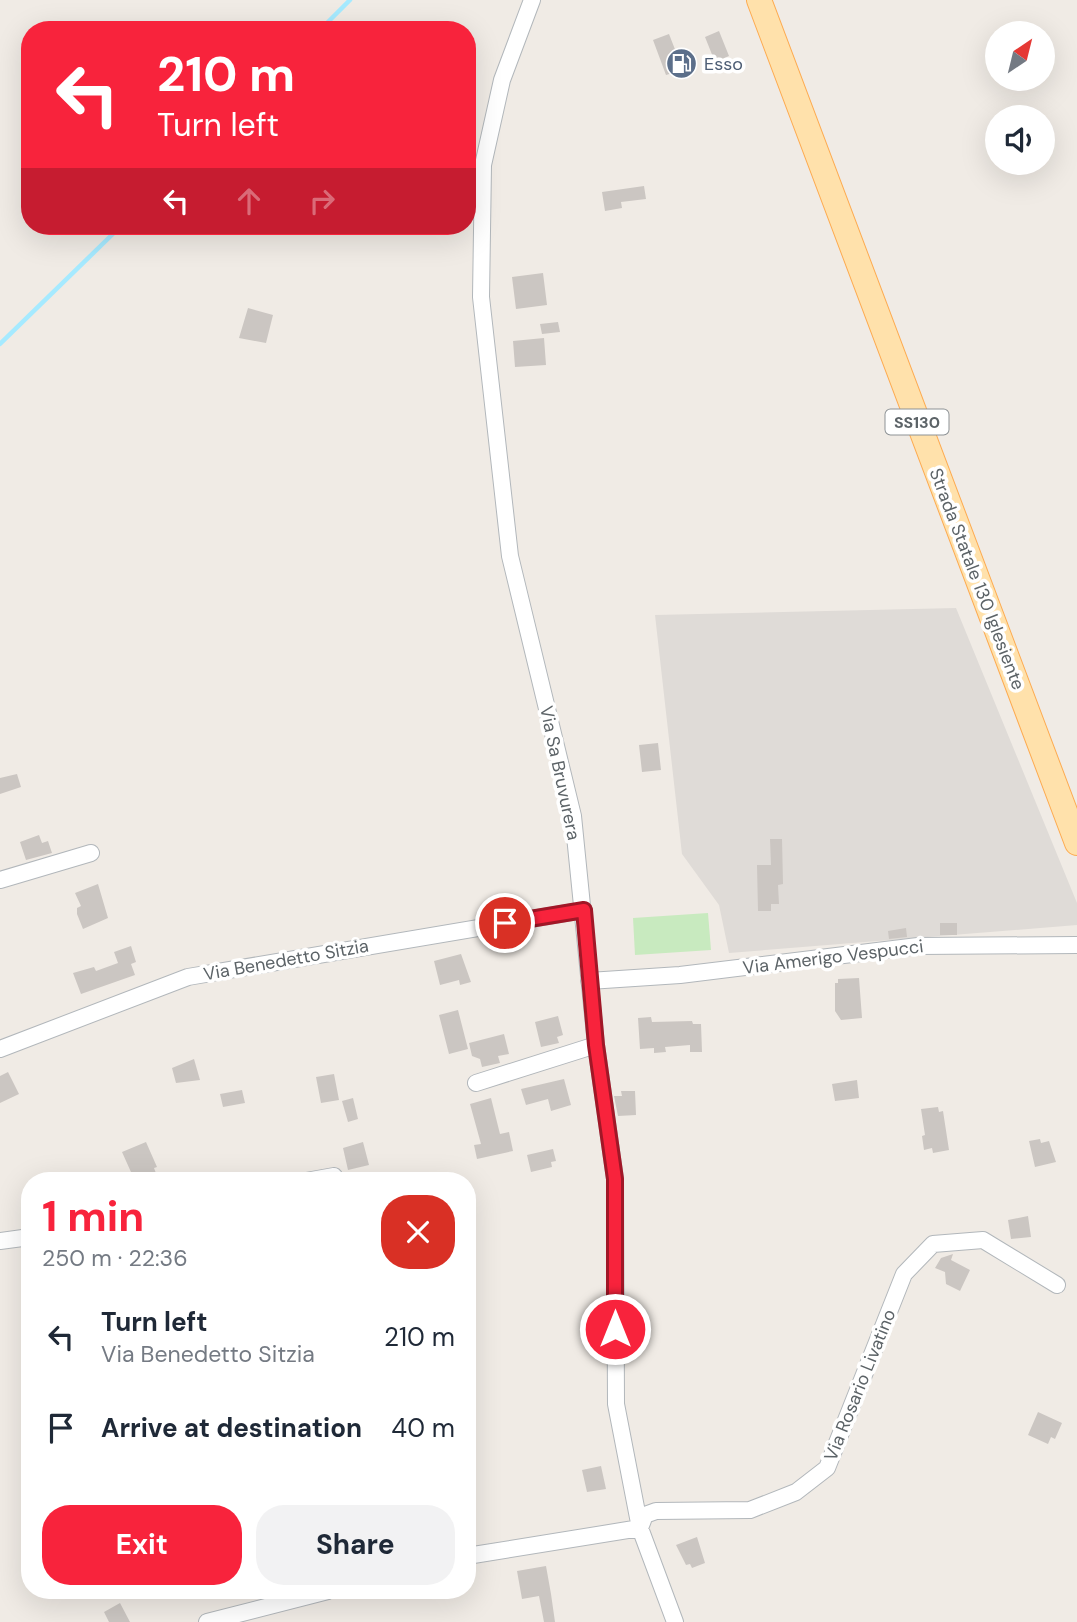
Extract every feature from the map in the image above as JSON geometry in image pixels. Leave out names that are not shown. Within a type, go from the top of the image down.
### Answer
[{"type":"main road","name":"Strada Statale 130 Iglesiente","points":[[760,0],[1077,843]]},
{"type":"main road","name":"Strada Statale 130 Iglesiente","points":[[774,0],[1077,800]]},
{"type":"main road","points":[[772,89],[780,97],[837,207]]},
{"type":"street","name":"Via Sa Bruvurera","points":[[532,0],[502,80],[483,165],[481,298],[510,556],[573,816],[596,1045],[615,1179],[616,1404],[640,1528],[675,1622]]},
{"type":"street","points":[[0,880],[91,853]]},
{"type":"street","name":"Via Benedetto Sitzia","points":[[0,1049],[188,977],[584,910]]},
{"type":"street","name":"Via Amerigo Vespucci","points":[[589,981],[680,975],[918,946],[1077,945]]},
{"type":"street","points":[[476,1083],[596,1045]]},
{"type":"street","points":[[0,1241],[21,1238]]},
{"type":"street","name":"Via Rosario Livatino","points":[[640,1528],[645,1515],[656,1511],[750,1510],[796,1492],[827,1468],[904,1274],[933,1244],[983,1240],[1057,1285]]},
{"type":"street","points":[[476,1555],[640,1528]]},
{"type":"street","points":[[207,1622],[297,1599]]},
{"type":"shaded area","points":[[956,608],[1077,903],[1077,925],[729,953],[719,905],[682,854],[655,615]]},
{"type":"green space","points":[[708,913],[711,950],[635,955],[633,918]]},
{"type":"building","points":[[719,31],[729,56],[715,62],[705,37]]},
{"type":"building","points":[[669,34],[683,70],[666,75],[653,40]]},
{"type":"building","points":[[644,186],[646,199],[621,202],[622,208],[605,211],[602,192]]},
{"type":"building","points":[[543,273],[547,305],[516,309],[512,277]]},
{"type":"building","points":[[248,308],[273,315],[266,343],[239,338]]},
{"type":"building","points":[[558,322],[560,332],[542,334],[540,324]]},
{"type":"building","points":[[544,338],[546,365],[515,367],[513,341]]},
{"type":"building","points":[[658,743],[661,770],[642,772],[639,745]]},
{"type":"building","points":[[17,774],[21,787],[0,794],[0,778]]},
{"type":"building","points":[[39,835],[42,843],[48,841],[52,853],[26,860],[20,842]]},
{"type":"building","points":[[770,839],[782,839],[783,884],[778,885],[779,904],[771,904],[771,911],[758,911],[757,865],[771,865]]},
{"type":"building","points":[[98,884],[108,918],[83,929],[77,914],[77,908],[81,906],[75,893]]},
{"type":"building","points":[[940,923],[957,923],[957,935],[940,935]]},
{"type":"building","points":[[906,928],[907,937],[889,939],[888,931]]},
{"type":"building","points":[[131,946],[136,962],[131,964],[135,975],[81,994],[73,973],[94,967],[96,971],[118,963],[114,952]]},
{"type":"building","points":[[461,954],[471,982],[460,985],[459,980],[440,985],[434,961]]},
{"type":"building","points":[[859,978],[862,1018],[841,1020],[835,1011],[835,983],[838,983],[838,979]]},
{"type":"building","points":[[458,1010],[468,1049],[449,1054],[439,1015]]},
{"type":"building","points":[[558,1016],[563,1035],[557,1037],[559,1043],[541,1047],[535,1022]]},
{"type":"building","points":[[651,1017],[652,1022],[692,1021],[693,1024],[701,1024],[702,1052],[690,1052],[690,1045],[665,1047],[666,1052],[654,1053],[654,1048],[640,1049],[638,1018]]},
{"type":"building","points":[[504,1034],[509,1054],[498,1056],[500,1063],[482,1067],[480,1059],[472,1056],[469,1043]]},
{"type":"building","points":[[194,1059],[200,1080],[176,1083],[172,1068]]},
{"type":"building","points":[[8,1072],[19,1094],[0,1103],[0,1076]]},
{"type":"building","points":[[334,1074],[339,1100],[321,1103],[316,1077]]},
{"type":"building","points":[[564,1079],[571,1105],[551,1111],[548,1099],[526,1105],[521,1089]]},
{"type":"building","points":[[857,1080],[859,1098],[835,1101],[832,1084]]},
{"type":"building","points":[[242,1090],[245,1103],[223,1107],[220,1094]]},
{"type":"building","points":[[621,1091],[635,1091],[636,1115],[618,1116],[614,1096],[622,1096]]},
{"type":"building","points":[[353,1098],[358,1119],[348,1122],[342,1101]]},
{"type":"building","points":[[491,1098],[500,1134],[509,1132],[513,1151],[477,1159],[474,1145],[481,1144],[470,1104]]},
{"type":"building","points":[[938,1107],[939,1112],[943,1111],[949,1150],[933,1153],[932,1148],[924,1150],[921,1109]]},
{"type":"building","points":[[1040,1139],[1041,1143],[1049,1141],[1056,1162],[1035,1167],[1029,1141]]},
{"type":"building","points":[[146,1142],[157,1167],[154,1168],[156,1172],[131,1172],[122,1152]]},
{"type":"building","points":[[363,1142],[369,1165],[348,1170],[343,1148]]},
{"type":"building","points":[[553,1149],[556,1161],[551,1162],[552,1167],[531,1172],[527,1155]]},
{"type":"building","points":[[1028,1216],[1031,1237],[1011,1239],[1008,1220]]},
{"type":"building","points":[[953,1254],[951,1260],[970,1270],[960,1291],[946,1284],[945,1272],[935,1268],[941,1258]]},
{"type":"building","points":[[1038,1412],[1062,1423],[1055,1439],[1051,1437],[1048,1444],[1028,1435]]},
{"type":"building","points":[[601,1466],[606,1489],[587,1492],[582,1470]]},
{"type":"building","points":[[697,1537],[705,1563],[692,1568],[690,1564],[686,1565],[676,1545]]},
{"type":"building","points":[[546,1566],[555,1622],[544,1622],[539,1596],[522,1599],[517,1571]]},
{"type":"building","points":[[120,1603],[130,1622],[109,1622],[104,1612]]},
{"type":"waterway","points":[[329,21],[350,0]]},
{"type":"waterway","points":[[0,344],[112,235]]},
{"type":"place","name":"Esso","points":[[681,64]]},
{"type":"route","points":[[505,923],[584,910],[596,1045],[615,1179],[615,1329]]}]
